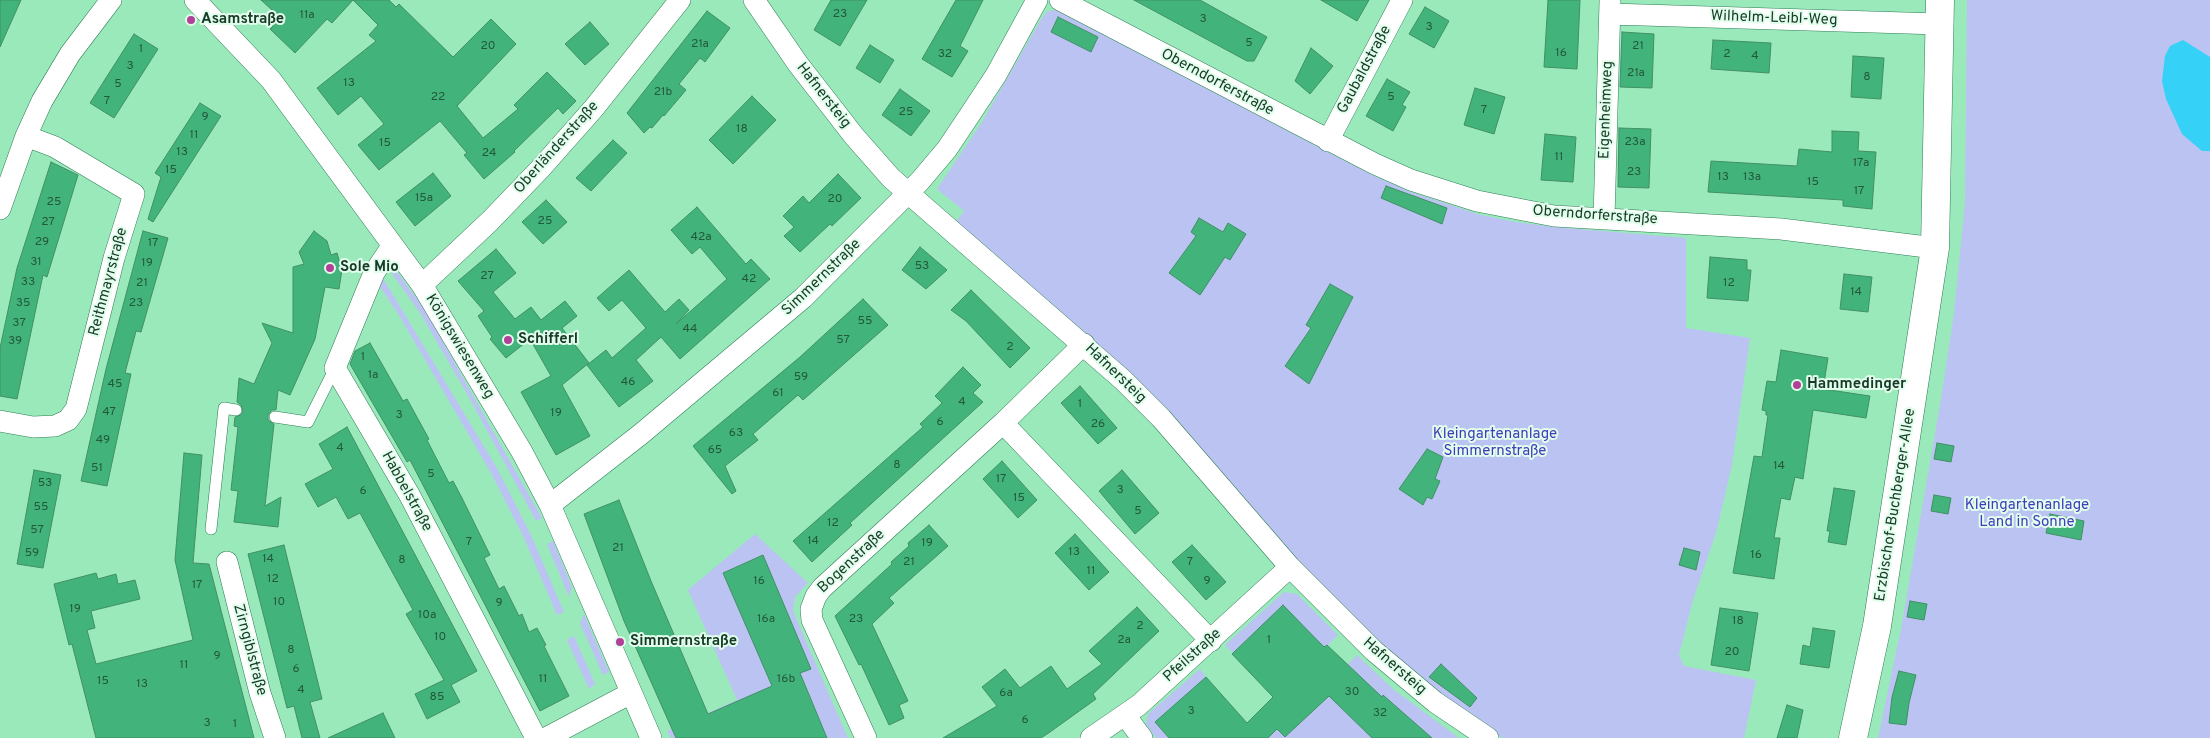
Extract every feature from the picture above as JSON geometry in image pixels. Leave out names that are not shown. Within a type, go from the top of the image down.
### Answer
[{"type":"street","points":[[0,209],[26,136],[42,101],[70,54],[111,0]]},
{"type":"street","name":"Königswiesenweg","points":[[195,0],[271,80],[422,285],[510,431],[550,504],[651,738]]},
{"type":"street","name":"Oberländerstraße","points":[[422,285],[540,169],[594,108],[680,0]]},
{"type":"street","name":"Hafnersteig","points":[[754,0],[798,64],[854,136],[907,194],[1084,344],[1161,418],[1290,567],[1374,651],[1434,702],[1488,738]]},
{"type":"street","name":"Simmernstraße","points":[[550,504],[642,434],[803,298],[907,194],[947,149],[996,76],[1037,0]]},
{"type":"street","name":"Oberndorferstraße","points":[[1060,0],[1328,141],[1411,180],[1477,201],[1554,216],[1781,229],[1935,248]]},
{"type":"street","name":"Gaubaldstraße","points":[[1328,141],[1402,0]]},
{"type":"street","name":"Wilhelm-Leibl-Weg","points":[[1610,7],[1939,12]]},
{"type":"street","name":"Eigenheimweg","points":[[1604,219],[1610,7]]},
{"type":"street","name":"Erzbischof-Buchberger-Allee","points":[[1853,738],[1877,626],[1935,248],[1939,12]]},
{"type":"street","name":"Reithmayrstraße","points":[[0,421],[34,427],[55,426],[68,420],[76,409],[114,258],[134,194],[55,147],[26,136]]},
{"type":"street","points":[[335,368],[374,273],[392,246]]},
{"type":"street","name":"Bogenstraße","points":[[866,738],[812,620],[811,609],[816,596],[822,588],[1003,423],[1084,344]]},
{"type":"street","name":"Habbelstraße","points":[[335,368],[410,496],[536,738]]},
{"type":"street","points":[[1003,423],[1211,641]]},
{"type":"street","name":"Zirngiblstraße","points":[[228,562],[260,693],[275,738]]},
{"type":"street","name":"Pfeilstraße","points":[[1091,738],[1125,715],[1211,641],[1290,567]]},
{"type":"street","points":[[546,738],[632,693]]},
{"type":"street","points":[[1125,715],[1142,738]]},
{"type":"lane","points":[[275,417],[308,422],[335,368]]},
{"type":"lane","points":[[211,529],[224,408],[236,410]]},
{"type":"green space","name":"Kleingartenanlage Land in Sonne","points":[[1967,0],[2210,0],[2210,738],[1878,738],[1901,629],[1954,313],[1965,203]]},
{"type":"green space","name":"Kleingartenanlage Simmernstraße","points":[[1056,10],[1372,175],[1411,192],[1481,215],[1516,222],[1686,238],[1686,328],[1750,338],[1732,465],[1716,533],[1693,600],[1679,655],[1684,666],[1756,680],[1744,738],[1503,738],[1470,717],[1409,671],[1297,561],[1132,374],[956,222],[964,211],[937,189],[982,122],[1043,16],[1048,11]]},
{"type":"green space","points":[[393,266],[425,310],[542,518],[536,521],[466,392],[420,313],[388,268]]},
{"type":"green space","points":[[381,275],[497,468],[531,535],[564,612],[557,615],[524,538],[491,473],[400,317],[377,282]]},
{"type":"green space","points":[[755,534],[808,583],[795,597],[793,611],[848,738],[671,738],[667,731],[737,700],[688,590]]},
{"type":"green space","points":[[553,541],[572,587],[569,597],[547,544]]},
{"type":"green space","points":[[1284,592],[1297,594],[1338,635],[1327,646],[1308,704],[1357,655],[1393,689],[1459,738],[1233,738],[1290,683],[1236,656],[1225,645]]},
{"type":"green space","points":[[584,614],[609,672],[603,675],[580,623]]},
{"type":"green space","points":[[574,636],[595,684],[589,689],[567,640]]},
{"type":"green space","points":[[1200,669],[1209,681],[1226,738],[1156,738],[1146,724],[1148,714]]},
{"type":"shaded area","points":[[2183,40],[2210,57],[2210,151],[2202,151],[2182,134],[2166,99],[2162,81],[2165,56],[2170,46]]},
{"type":"building","points":[[0,0],[21,0],[0,47]]},
{"type":"building","points":[[261,0],[353,0],[332,23],[327,19],[295,53],[270,29],[281,18]]},
{"type":"building","points":[[353,0],[389,0],[396,7],[399,4],[453,57],[491,19],[516,44],[457,106],[483,138],[518,109],[514,105],[547,72],[576,101],[563,114],[558,108],[515,152],[484,179],[464,155],[467,153],[440,121],[379,170],[358,145],[384,124],[361,96],[338,115],[317,88],[376,41],[369,35],[378,25]]},
{"type":"building","points":[[831,0],[867,0],[840,46],[814,30]]},
{"type":"building","points":[[956,0],[983,0],[960,46],[968,51],[952,77],[922,59]]},
{"type":"building","points":[[1134,0],[1200,0],[1267,37],[1254,61],[1247,61]]},
{"type":"building","points":[[1321,0],[1369,0],[1357,21]]},
{"type":"building","points":[[1548,0],[1580,0],[1577,69],[1544,67]]},
{"type":"building","points":[[1425,7],[1449,21],[1434,48],[1409,34]]},
{"type":"building","points":[[707,11],[730,28],[705,62],[700,58],[679,84],[686,90],[664,116],[644,133],[627,113]]},
{"type":"building","points":[[1058,17],[1098,37],[1091,52],[1051,32]]},
{"type":"building","points":[[590,22],[609,44],[585,65],[565,44]]},
{"type":"building","points":[[1622,32],[1654,34],[1652,88],[1620,87]]},
{"type":"building","points":[[134,34],[158,49],[114,118],[90,103]]},
{"type":"building","points":[[1713,40],[1771,43],[1769,73],[1711,69]]},
{"type":"building","points":[[870,45],[894,60],[880,83],[856,68]]},
{"type":"building","points":[[1311,48],[1333,66],[1310,94],[1295,81]]},
{"type":"building","points":[[1853,56],[1884,58],[1881,99],[1851,97]]},
{"type":"building","points":[[1387,79],[1410,92],[1402,105],[1406,107],[1393,131],[1366,116]]},
{"type":"building","points":[[1475,88],[1505,97],[1494,134],[1464,125]]},
{"type":"building","points":[[900,89],[930,111],[911,136],[882,115]]},
{"type":"building","points":[[752,96],[776,120],[733,164],[709,140]]},
{"type":"building","points":[[200,103],[221,116],[153,222],[148,219],[161,177],[155,173]]},
{"type":"building","points":[[1619,128],[1651,129],[1649,188],[1618,187]]},
{"type":"building","points":[[1832,131],[1859,132],[1858,151],[1876,152],[1872,209],[1843,206],[1843,200],[1708,192],[1711,161],[1797,166],[1799,149],[1832,152]]},
{"type":"building","points":[[1545,134],[1576,137],[1573,182],[1541,180]]},
{"type":"building","points":[[613,140],[627,153],[591,191],[576,178]]},
{"type":"building","points":[[51,162],[78,175],[47,277],[43,275],[17,399],[0,396],[0,348],[17,268]]},
{"type":"building","points":[[433,173],[451,196],[415,226],[396,202]]},
{"type":"building","points":[[838,174],[861,198],[832,226],[830,224],[800,252],[784,236],[794,227],[783,216],[803,196],[809,203]]},
{"type":"building","points":[[1386,186],[1447,208],[1442,224],[1381,198]]},
{"type":"building","points":[[546,200],[567,222],[543,244],[522,222]]},
{"type":"building","points":[[697,207],[746,264],[751,259],[770,279],[680,359],[661,337],[636,360],[653,381],[619,407],[587,365],[606,350],[612,358],[646,328],[622,300],[609,311],[597,298],[629,270],[665,312],[679,299],[689,310],[676,324],[727,279],[700,247],[692,254],[671,230]]},
{"type":"building","points":[[1199,218],[1223,232],[1228,223],[1246,234],[1230,260],[1225,257],[1200,295],[1169,273],[1196,236],[1191,232]]},
{"type":"building","points":[[143,231],[168,238],[141,332],[136,331],[125,373],[131,374],[107,486],[81,481],[106,369]]},
{"type":"building","points":[[314,231],[327,241],[331,255],[337,253],[342,270],[339,289],[325,287],[315,339],[290,395],[278,390],[276,410],[272,410],[268,415],[268,420],[274,424],[265,506],[281,497],[278,527],[234,522],[238,491],[231,490],[238,427],[234,426],[235,417],[241,415],[243,411],[241,405],[237,402],[239,378],[254,384],[272,343],[262,323],[293,333],[293,267],[304,264],[299,252]]},
{"type":"building","points":[[920,247],[947,270],[926,289],[902,270]]},
{"type":"building","points":[[496,249],[516,273],[493,292],[515,319],[531,307],[541,320],[565,301],[577,316],[562,328],[589,363],[562,385],[590,436],[556,455],[521,392],[551,376],[530,339],[506,358],[490,339],[492,337],[478,316],[484,311],[458,281]]},
{"type":"building","points":[[1710,257],[1747,260],[1747,270],[1751,270],[1748,301],[1707,298]]},
{"type":"building","points":[[1844,274],[1872,277],[1868,312],[1840,309]]},
{"type":"building","points":[[1330,284],[1353,297],[1309,384],[1285,366],[1311,328],[1306,325]]},
{"type":"building","points":[[971,290],[1030,348],[1010,368],[966,321],[951,310]]},
{"type":"building","points":[[863,299],[888,325],[803,400],[798,395],[753,434],[758,440],[725,466],[736,491],[732,494],[693,446],[800,357]]},
{"type":"building","points":[[370,343],[403,401],[407,399],[429,439],[427,440],[449,483],[453,481],[462,498],[490,555],[484,558],[499,589],[504,586],[519,616],[522,614],[529,632],[537,628],[546,645],[544,646],[569,696],[540,711],[410,460],[407,462],[350,364],[355,351]]},
{"type":"building","points":[[1781,350],[1828,358],[1823,389],[1870,396],[1866,418],[1813,410],[1803,479],[1795,477],[1790,500],[1781,498],[1774,538],[1780,538],[1774,579],[1733,573],[1754,456],[1762,457],[1768,415],[1766,415],[1766,411],[1762,410],[1767,381],[1776,382]]},
{"type":"building","points":[[963,367],[981,385],[973,393],[983,402],[850,523],[852,525],[812,562],[793,541],[923,427],[920,424],[942,403],[935,396]]},
{"type":"building","points":[[1080,386],[1117,428],[1098,444],[1061,403]]},
{"type":"building","points":[[347,427],[477,671],[451,685],[460,702],[427,719],[415,694],[444,680],[406,614],[413,610],[360,513],[348,519],[336,497],[318,507],[305,484],[333,469],[319,444]]},
{"type":"building","points":[[1937,443],[1954,446],[1951,462],[1934,459]]},
{"type":"building","points":[[1427,449],[1443,457],[1435,479],[1440,481],[1432,499],[1427,497],[1423,505],[1399,489]]},
{"type":"building","points":[[184,453],[202,455],[193,563],[209,564],[254,738],[96,738],[72,644],[69,645],[54,584],[96,573],[98,579],[116,574],[118,584],[135,580],[140,599],[91,611],[95,628],[87,630],[96,664],[193,640],[175,560]]},
{"type":"building","points":[[1002,461],[1037,500],[1018,518],[983,479]]},
{"type":"building","points":[[34,470],[61,475],[43,568],[17,564]]},
{"type":"building","points":[[1122,470],[1159,513],[1135,534],[1099,491]]},
{"type":"building","points":[[1834,488],[1855,491],[1846,545],[1828,542],[1830,531],[1827,531]]},
{"type":"building","points":[[1934,495],[1951,498],[1948,514],[1931,511]]},
{"type":"building","points":[[619,500],[651,581],[708,714],[772,686],[723,573],[763,555],[811,669],[800,673],[827,738],[676,738],[624,621],[584,514]]},
{"type":"building","points":[[2050,514],[2084,521],[2081,540],[2046,533]]},
{"type":"building","points":[[929,525],[948,546],[889,598],[894,603],[872,624],[908,701],[899,705],[904,718],[889,725],[861,664],[859,665],[835,616],[892,564],[891,562],[909,546],[908,543]]},
{"type":"building","points":[[1075,534],[1109,572],[1089,590],[1055,553]]},
{"type":"building","points":[[284,545],[322,699],[310,702],[320,738],[302,738],[294,706],[287,708],[248,554]]},
{"type":"building","points":[[1192,545],[1226,582],[1206,600],[1172,562]]},
{"type":"building","points":[[1684,548],[1700,552],[1696,570],[1679,565]]},
{"type":"building","points":[[1910,601],[1927,604],[1924,620],[1907,617]]},
{"type":"building","points":[[1283,605],[1324,647],[1327,645],[1382,697],[1383,695],[1432,738],[1372,738],[1329,696],[1285,737],[1277,729],[1268,738],[1169,738],[1155,722],[1206,677],[1247,723],[1273,697],[1232,654]]},
{"type":"building","points":[[1137,607],[1159,631],[1093,694],[1096,699],[1050,732],[1041,738],[943,738],[997,706],[982,687],[1005,669],[1020,688],[1051,666],[1067,689],[1102,664],[1089,651]]},
{"type":"building","points":[[1720,608],[1758,613],[1749,671],[1711,665]]},
{"type":"building","points":[[1813,628],[1835,631],[1829,668],[1800,664],[1803,645],[1810,647]]},
{"type":"building","points":[[1441,664],[1477,698],[1470,707],[1429,677]]},
{"type":"building","points":[[1899,671],[1916,675],[1906,725],[1889,723],[1892,697]]},
{"type":"building","points":[[1787,705],[1803,710],[1797,738],[1777,738]]},
{"type":"building","points":[[383,713],[395,738],[328,738]]},
{"type":"place","name":"Asamstraße","points":[[191,20]]},
{"type":"place","name":"Sole Mio","points":[[330,268]]},
{"type":"place","name":"Schifferl","points":[[508,340]]},
{"type":"place","name":"Hammedinger","points":[[1797,385]]},
{"type":"place","name":"Simmernstraße","points":[[620,642]]}]
